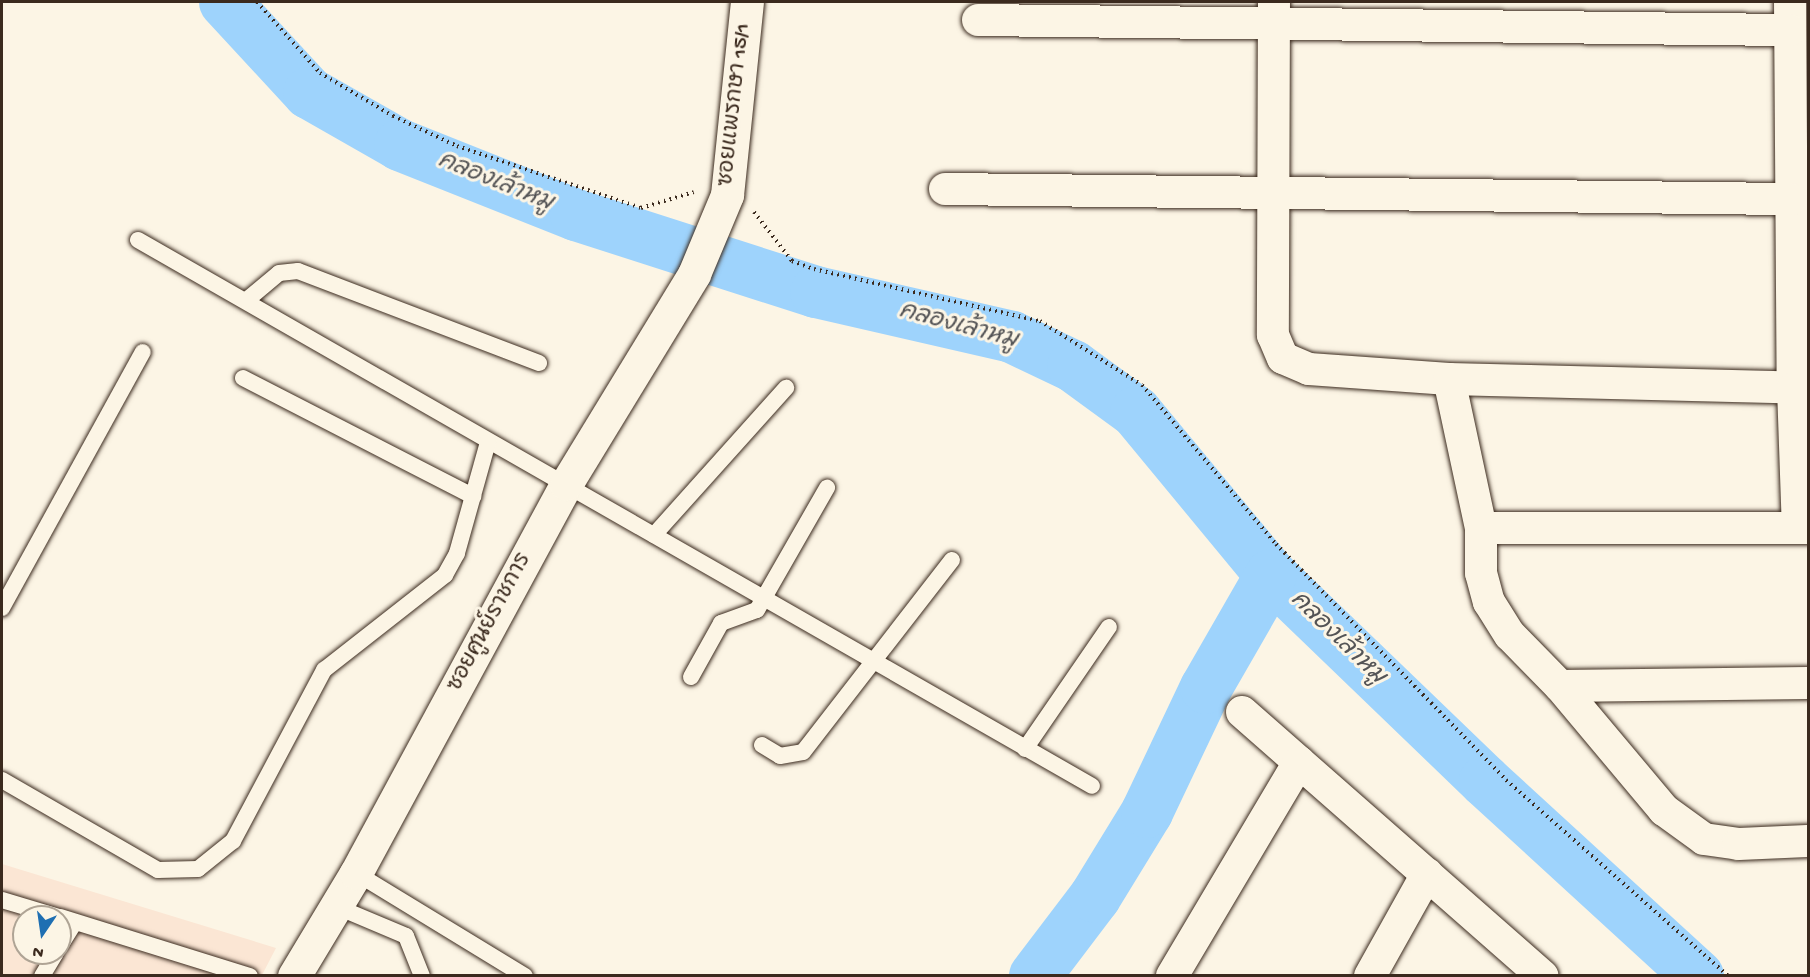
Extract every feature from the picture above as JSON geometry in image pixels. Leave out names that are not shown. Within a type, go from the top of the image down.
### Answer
[{"type":"street","name":"ซอยแพรกษา 15/1","points":[[694,274],[728,188],[747,2]]},
{"type":"street","points":[[1274,12],[1273,335],[1283,358],[1309,369],[1449,379],[1801,388]]},
{"type":"street","points":[[978,20],[1274,12],[1790,16],[1800,99],[1791,199],[1800,239],[1803,528],[1481,528]]},
{"type":"street","points":[[945,189],[1272,191],[1791,199]]},
{"type":"street","name":"ซอยศูนย์ราชการ","points":[[294,975],[356,873],[566,484],[694,274]]},
{"type":"street","points":[[1449,379],[1481,528],[1481,573],[1489,602],[1510,635],[1560,686],[1664,810],[1704,839],[1738,844],[1809,841]]},
{"type":"street","points":[[1560,686],[1809,683]]},
{"type":"street","points":[[1242,712],[1543,975]]},
{"type":"street","points":[[1172,975],[1299,762]]},
{"type":"street","points":[[1370,975],[1427,874]]},
{"type":"lane","points":[[138,240],[248,299],[488,442],[566,484],[873,664],[1092,786]]},
{"type":"lane","points":[[248,299],[279,273],[298,271],[539,363]]},
{"type":"lane","points":[[2,608],[143,352]]},
{"type":"lane","points":[[243,378],[473,496]]},
{"type":"lane","points":[[654,535],[786,388]]},
{"type":"lane","points":[[2,780],[158,870],[198,869],[233,841],[324,670],[446,575],[457,553],[488,442]]},
{"type":"lane","points":[[691,677],[721,623],[757,610],[827,488]]},
{"type":"lane","points":[[762,745],[780,756],[803,752],[952,560]]},
{"type":"lane","points":[[1025,749],[1108,627]]},
{"type":"lane","points":[[356,873],[525,975]]},
{"type":"lane","points":[[2,900],[18,905]]},
{"type":"lane","points":[[335,906],[406,936],[422,975]]},
{"type":"lane","points":[[72,921],[242,974]]},
{"type":"path","points":[[257,2],[320,72],[393,116],[457,146],[641,208],[728,188],[792,261],[814,269],[1040,321],[1142,385],[1276,544],[1506,780],[1728,975]]},
{"type":"shaded area","points":[[2,864],[276,948],[262,975],[2,975]]},
{"type":"waterway","name":"คลองเล้าหมู","points":[[225,2],[309,93],[400,145],[576,215],[816,292],[1012,337],[1073,366],[1136,412],[1271,575],[1485,781],[1698,976]]},
{"type":"waterway","points":[[1035,976],[1095,897],[1147,812],[1206,688],[1271,575]]}]
